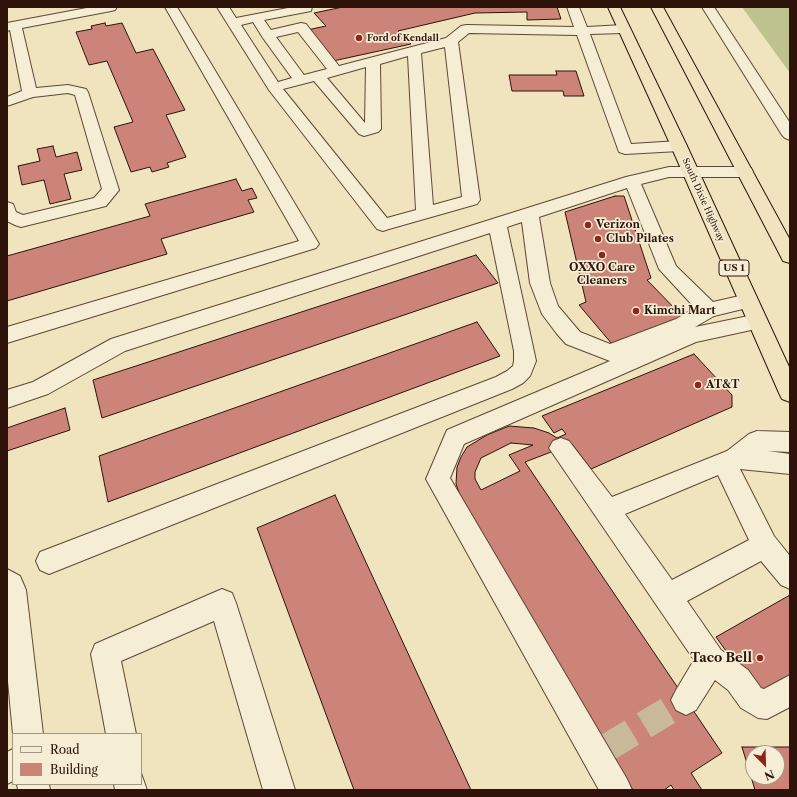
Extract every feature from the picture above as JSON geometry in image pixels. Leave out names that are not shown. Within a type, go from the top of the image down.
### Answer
[{"type":"highway","name":"South Dixie Highway","points":[[614,7],[679,146],[790,393]]},
{"type":"highway","points":[[657,7],[790,257]]},
{"type":"street","points":[[30,92],[11,26],[111,7]]},
{"type":"street","points":[[7,335],[310,244],[171,7]]},
{"type":"street","points":[[223,7],[274,87],[383,225],[471,200],[451,41]]},
{"type":"street","points":[[573,7],[625,149],[679,146]]},
{"type":"street","points":[[708,7],[790,135]]},
{"type":"street","points":[[233,23],[307,8]]},
{"type":"street","points":[[256,18],[301,80]]},
{"type":"street","points":[[268,35],[301,28],[336,71]]},
{"type":"street","points":[[274,87],[451,41],[466,29],[623,29]]},
{"type":"street","points":[[414,51],[425,213]]},
{"type":"street","points":[[317,75],[364,131],[373,129],[373,61]]},
{"type":"street","points":[[7,102],[30,92],[68,89],[81,92],[111,190],[100,202],[21,221],[8,215],[7,208]]},
{"type":"street","points":[[7,399],[40,388],[118,345],[632,181],[669,172],[745,172]]},
{"type":"street","points":[[632,181],[668,269],[709,310]]},
{"type":"street","points":[[530,213],[540,283],[549,309],[573,338],[610,353],[683,324],[709,310],[753,311]]},
{"type":"street","points":[[49,561],[504,383],[515,377],[522,370],[525,361],[524,351],[497,224]]},
{"type":"street","points":[[616,790],[602,751],[438,479],[455,437],[692,335],[753,311]]},
{"type":"street","points":[[607,510],[730,460],[757,441],[790,442]]},
{"type":"street","points":[[561,448],[607,510],[711,660],[738,680],[751,698],[758,703],[767,704],[790,690]]},
{"type":"street","points":[[730,460],[790,464]]},
{"type":"street","points":[[730,460],[765,545],[790,576]]},
{"type":"street","points":[[668,597],[765,545]]},
{"type":"street","points":[[7,582],[13,590],[28,733]]},
{"type":"street","points":[[121,733],[105,654],[222,603],[279,790]]},
{"type":"street","points":[[686,700],[711,660]]},
{"type":"green space","points":[[742,7],[790,7],[790,73]]},
{"type":"building","name":"Ford of Kendall","points":[[343,7],[557,7],[561,19],[527,20],[527,12],[475,13],[398,31],[411,44],[333,61],[307,30],[326,26],[314,13]]},
{"type":"building","points":[[105,23],[106,26],[122,23],[136,53],[153,49],[185,110],[166,115],[186,157],[167,163],[169,167],[152,172],[150,167],[131,172],[114,127],[133,122],[107,61],[89,65],[76,32],[92,29],[91,26]]},
{"type":"building","points":[[556,71],[576,71],[584,96],[564,96],[563,91],[512,91],[509,75],[557,75]]},
{"type":"building","points":[[53,146],[56,157],[77,152],[82,170],[64,174],[71,199],[50,204],[44,180],[22,185],[18,166],[40,161],[37,149]]},
{"type":"building","points":[[236,179],[242,191],[252,188],[257,198],[248,200],[254,212],[161,239],[167,254],[7,301],[7,256],[150,216],[145,204]]},
{"type":"building","points":[[615,196],[624,196],[651,278],[647,280],[683,317],[612,344],[579,305],[586,302],[565,212]]},
{"type":"building","points":[[476,255],[498,283],[102,418],[93,380]]},
{"type":"building","points":[[477,322],[500,356],[108,502],[99,456]]},
{"type":"building","points":[[694,354],[732,395],[732,407],[591,469],[572,444],[525,462],[722,753],[691,773],[702,790],[674,790],[671,785],[664,790],[633,790],[462,501],[456,484],[457,467],[467,447],[487,435],[509,426],[534,428],[549,433],[557,438],[566,434],[562,429],[554,433],[542,416]],"holes":[[[511,443],[533,445],[509,455],[520,471],[481,490],[475,479],[475,472],[481,458]]]},
{"type":"building","points":[[65,408],[70,430],[7,451],[7,428]]},
{"type":"building","points":[[335,495],[471,790],[354,790],[257,528]]},
{"type":"building","name":"Taco Bell","points":[[790,595],[790,678],[759,697],[716,637]]},
{"type":"building","points":[[742,747],[745,747],[745,757]]},
{"type":"building","points":[[785,747],[790,747],[790,790],[755,790],[753,785],[785,785]]},
{"type":"tunnel","points":[[608,747],[686,700]]},
{"type":"place","name":"Ford of Kendall","points":[[359,38]]},
{"type":"place","name":"Verizon","points":[[588,225]]},
{"type":"place","name":"Club Pilates","points":[[598,239]]},
{"type":"place","name":"OXXO Care Cleaners","points":[[602,255]]},
{"type":"place","name":"Kimchi Mart","points":[[636,311]]},
{"type":"place","name":"AT&T","points":[[698,385]]},
{"type":"place","name":"Taco Bell","points":[[760,658]]}]
